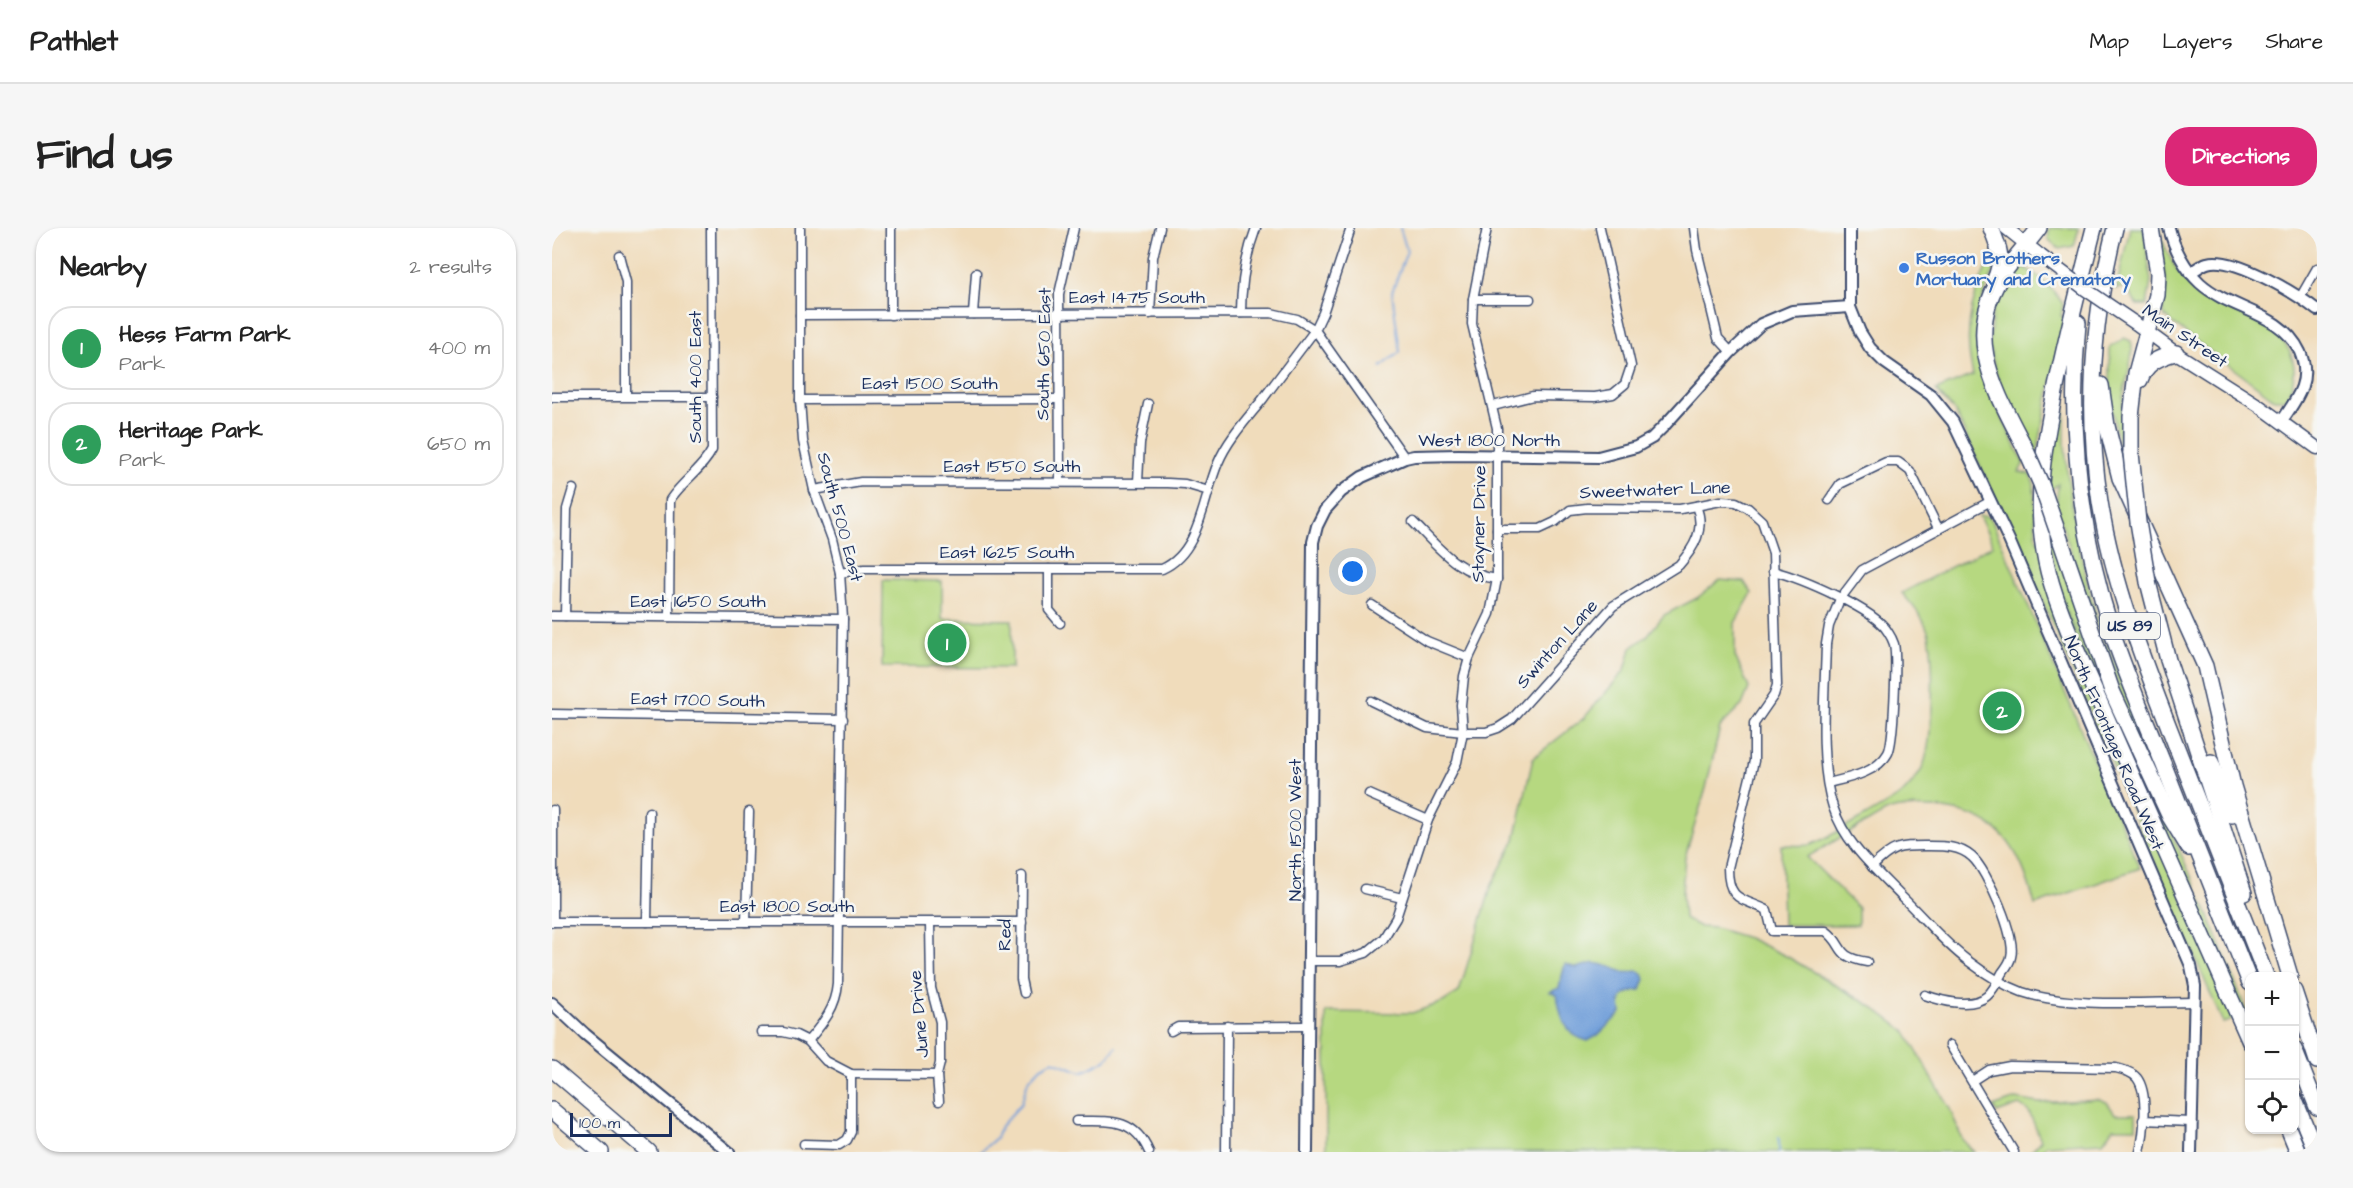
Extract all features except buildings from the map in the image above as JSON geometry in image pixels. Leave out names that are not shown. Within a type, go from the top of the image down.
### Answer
[{"type":"highway","points":[[1991,228],[2001,259],[2000,268],[1992,285],[1985,324],[1986,362],[1998,395],[2041,484],[2112,691],[2170,818],[2210,883]]},
{"type":"highway","points":[[1992,295],[2006,270],[2039,228]]},
{"type":"highway","name":"US 89","points":[[2115,228],[2101,290],[2096,334],[2093,412],[2100,500],[2111,557],[2131,628],[2264,972]]},
{"type":"highway","points":[[2151,228],[2158,273],[2157,295],[2136,373],[2131,453],[2138,522],[2148,582],[2166,647],[2253,923],[2265,972]]},
{"type":"highway","points":[[2092,235],[2079,280],[2044,444],[2039,506],[2044,551],[2054,592],[2073,642],[2245,1031]]},
{"type":"highway","name":"US 89","points":[[2092,235],[2079,320],[2074,394],[2077,464],[2086,528],[2113,634],[2246,972]]},
{"type":"highway","points":[[2107,262],[2101,377],[2104,411],[2114,460],[2129,499],[2205,666],[2233,786],[2289,972]]},
{"type":"highway","points":[[2134,393],[2144,370],[2153,361],[2176,353]]},
{"type":"highway","points":[[2166,647],[2247,852],[2260,878]]},
{"type":"highway","points":[[2299,1004],[2317,1061]]},
{"type":"highway","points":[[2299,1060],[2317,1107]]},
{"type":"highway","points":[[552,1069],[649,1152]]},
{"type":"highway","points":[[2299,1108],[2316,1152]]},
{"type":"highway","points":[[555,1112],[601,1152]]},
{"type":"highway","points":[[2291,1134],[2298,1152]]},
{"type":"main road","points":[[2006,228],[2026,245]]},
{"type":"main road","name":"Main Street","points":[[2026,245],[2085,290],[2317,448]]},
{"type":"street","name":"South 400 East","points":[[669,617],[670,500],[678,487],[707,460],[712,450],[711,228]]},
{"type":"street","name":"South 500 East","points":[[800,228],[800,400],[803,441],[814,489],[832,539],[840,573],[843,619],[837,997],[825,1021],[808,1041]]},
{"type":"street","points":[[891,228],[891,315]]},
{"type":"street","name":"South 650 East","points":[[1060,482],[1058,314],[1062,277],[1071,249],[1074,228]]},
{"type":"street","points":[[1150,314],[1152,265],[1160,228]]},
{"type":"street","points":[[1241,313],[1241,287],[1245,258],[1256,228]]},
{"type":"street","points":[[1209,491],[1218,462],[1231,439],[1315,330],[1323,313],[1351,228]]},
{"type":"street","name":"Stayner Drive","points":[[1310,961],[1340,961],[1366,953],[1383,939],[1396,918],[1428,820],[1458,762],[1463,732],[1462,692],[1469,658],[1490,614],[1497,579],[1497,428],[1472,324],[1473,299],[1486,228]]},
{"type":"street","points":[[1493,406],[1533,396],[1595,397],[1613,394],[1625,384],[1631,366],[1600,228]]},
{"type":"street","points":[[1694,228],[1718,338],[1731,352]]},
{"type":"street","points":[[1850,306],[1851,228]]},
{"type":"street","points":[[2169,228],[2172,240],[2190,273],[2202,284],[2222,298],[2282,326],[2295,342],[2304,361],[2305,378],[2300,394],[2282,422]]},
{"type":"street","points":[[619,255],[626,282],[626,396]]},
{"type":"street","points":[[2190,273],[2207,263],[2223,262],[2253,272],[2301,296],[2317,310]]},
{"type":"street","points":[[2301,296],[2317,268]]},
{"type":"street","points":[[974,315],[976,273]]},
{"type":"street","points":[[1473,299],[1530,299]]},
{"type":"street","name":"West 1800 North","points":[[1325,510],[1341,492],[1362,477],[1414,456],[1598,457],[1636,447],[1652,438],[1731,352],[1761,324],[1792,311],[1850,306]]},
{"type":"street","name":"North Frontage Road West","points":[[1850,306],[1860,332],[1870,348],[1884,362],[1931,394],[1953,422],[2009,540],[2191,966],[2195,986],[2191,1152]]},
{"type":"street","name":"East 1475 South","points":[[800,315],[1271,313],[1297,319],[1315,330],[1405,458]]},
{"type":"street","points":[[552,397],[712,397]]},
{"type":"street","name":"East 1500 South","points":[[800,400],[1059,399]]},
{"type":"street","points":[[1138,482],[1140,443],[1148,404]]},
{"type":"street","points":[[1829,500],[1840,484],[1886,462],[1898,462],[1910,471],[1938,528]]},
{"type":"street","name":"East 1550 South","points":[[814,489],[861,482],[1138,482],[1185,484],[1209,491]]},
{"type":"street","points":[[565,616],[567,509],[573,489]]},
{"type":"street","name":"East 1625 South","points":[[840,573],[864,569],[1162,569],[1174,564],[1187,547],[1209,491]]},
{"type":"street","name":"Sweetwater Lane","points":[[1497,529],[1540,529],[1556,522],[1570,510],[1587,507],[1680,509],[1712,501],[1736,502],[1756,514],[1762,521],[1773,553],[1777,685],[1774,695],[1754,724],[1754,761],[1728,868],[1728,886],[1737,897],[1767,910],[1772,932],[1826,931],[1833,937],[1843,954],[1867,962]]},
{"type":"street","points":[[1991,501],[1862,570],[1840,599],[1829,626],[1826,644],[1825,762],[1833,807],[1853,845],[1872,867],[1966,959],[1998,981],[2022,992],[2080,1002],[2195,1002]]},
{"type":"street","name":"Swinton Lane","points":[[1371,700],[1427,728],[1486,732],[1497,728],[1512,719],[1613,606],[1679,565],[1688,555],[1699,534],[1701,522],[1696,506]]},
{"type":"street","name":"North 1500 West","points":[[1307,1152],[1313,542],[1317,526],[1325,510]]},
{"type":"street","points":[[1413,522],[1461,568],[1473,574],[1497,579]]},
{"type":"street","points":[[1049,569],[1049,610],[1060,623]]},
{"type":"street","points":[[1773,571],[1806,581],[1875,618],[1888,630],[1894,646],[1893,738],[1887,754],[1858,776],[1828,783]]},
{"type":"street","points":[[1372,605],[1427,641],[1469,658]]},
{"type":"street","name":"East 1650 South","points":[[552,616],[843,619]]},
{"type":"street","name":"East 1700 South","points":[[552,714],[843,719]]},
{"type":"street","points":[[1369,794],[1428,820]]},
{"type":"street","points":[[552,922],[553,810]]},
{"type":"street","points":[[647,922],[649,812]]},
{"type":"street","points":[[746,922],[749,812]]},
{"type":"street","points":[[1872,867],[1888,851],[1904,846],[1944,846],[1960,849],[1972,856],[1983,868],[2011,939],[2011,957],[1986,997],[1974,1002],[1939,1001],[1925,995]]},
{"type":"street","name":"Red","points":[[1022,876],[1021,979],[1024,993]]},
{"type":"street","points":[[1365,889],[1402,898]]},
{"type":"street","name":"East 1800 South","points":[[552,922],[1022,922]]},
{"type":"street","name":"June Drive","points":[[930,923],[931,988],[940,1022],[940,1063],[937,1075],[939,1101]]},
{"type":"street","points":[[552,1003],[585,1034],[729,1152]]},
{"type":"street","points":[[1226,1152],[1227,1026]]},
{"type":"street","points":[[1171,1031],[1178,1027],[1307,1026]]},
{"type":"street","points":[[761,1032],[783,1032],[808,1041],[826,1061],[851,1074],[937,1075]]},
{"type":"street","points":[[1950,1045],[2014,1152]]},
{"type":"street","points":[[1971,1081],[1989,1070],[2010,1066],[2116,1068],[2128,1071],[2137,1078],[2144,1093],[2143,1139],[2140,1152]]},
{"type":"street","points":[[804,1149],[839,1145],[847,1140],[851,1132],[851,1074]]},
{"type":"street","points":[[2143,1120],[2192,1122]]},
{"type":"street","points":[[1076,1121],[1110,1121],[1128,1125],[1142,1137],[1149,1152]]},
{"type":"green space","points":[[2050,228],[2079,228],[2074,246],[2059,249],[2048,239],[2049,233],[2047,232]]},
{"type":"green space","points":[[2130,228],[2144,228],[2151,281],[2147,305],[2137,305],[2125,287],[2116,289]]},
{"type":"green space","points":[[2157,228],[2159,228],[2172,261],[2194,288],[2257,321],[2284,342],[2292,357],[2294,374],[2285,399],[2274,399],[2167,317],[2165,318],[2163,308],[2166,283]]},
{"type":"green space","points":[[1994,249],[1994,271],[1983,297],[1976,338],[1982,377],[2024,463],[2019,472],[2030,474],[2034,484],[2036,535],[2232,1020],[2223,1023],[2040,595],[1955,412],[1936,390],[1973,375],[1968,341],[1969,325],[1975,295]]},
{"type":"green space","points":[[2016,264],[2036,275],[2054,292],[2063,304],[2061,316],[2065,318],[2037,453],[2034,454],[2002,395],[1989,346],[1993,307]]},
{"type":"green space","points":[[2124,338],[2131,341],[2132,347],[2123,398],[2122,461],[2110,401],[2110,348]]},
{"type":"green space","points":[[2064,373],[2068,480],[2086,575],[2105,645],[2108,645],[2160,781],[2136,739],[2056,508],[2058,484],[2049,491],[2045,481]]},
{"type":"green space","points":[[2047,515],[2169,827],[2238,989],[2245,1009],[2245,1019],[2066,611],[2048,541]]},
{"type":"green space","points":[[1979,516],[1986,516],[1992,521],[2140,868],[2035,905],[2022,865],[2013,849],[2003,835],[1990,825],[1974,816],[1955,811],[1932,808],[1896,809],[1883,813],[1807,857],[1858,908],[1858,925],[1783,925],[1781,845],[1809,845],[1827,837],[1898,796],[1919,774],[1928,748],[1932,707],[1931,648],[1925,624],[1902,593],[1993,545]]},
{"type":"green space","points":[[883,580],[942,581],[942,619],[1012,620],[1012,668],[882,667]]},
{"type":"green space","points":[[1720,580],[1744,582],[1752,593],[1735,623],[1735,656],[1749,688],[1742,705],[1720,727],[1706,788],[1685,857],[1682,893],[1684,918],[1700,927],[1715,928],[1748,938],[1788,957],[1871,1006],[1905,1031],[1950,1109],[1962,1139],[1974,1152],[1326,1152],[1326,1012],[1412,1013],[1443,1002],[1459,992],[1492,884],[1515,840],[1533,758],[1584,718],[1625,670],[1631,648],[1646,637],[1664,615],[1697,598]]},
{"type":"green space","points":[[2016,1099],[2039,1103],[2099,1099],[2107,1102],[2115,1114],[2136,1114],[2136,1128],[2113,1128],[2103,1142],[2047,1145],[2039,1152],[2030,1152],[2041,1140],[2029,1112],[2019,1105],[1997,1113],[1993,1107]]},
{"type":"water","points":[[1594,963],[1626,973],[1637,971],[1645,979],[1641,990],[1623,996],[1620,1003],[1621,1013],[1597,1036],[1588,1041],[1574,1035],[1569,1030],[1562,1017],[1557,995],[1550,992],[1559,988],[1565,964],[1576,968]]},
{"type":"waterway","points":[[1381,367],[1400,352],[1392,292],[1407,251],[1400,228]]},
{"type":"waterway","points":[[980,1152],[996,1138],[1001,1126],[1021,1104],[1028,1081],[1041,1067],[1053,1061],[1082,1072],[1106,1060],[1116,1047]]},
{"type":"waterway","points":[[1779,1137],[1779,1152]]},
{"type":"place","name":"Russon Brothers Mortuary and Crematory","points":[[1904,268]]},
{"type":"place","name":"Hess Farm Park","points":[[947,643]]},
{"type":"place","name":"Heritage Park","points":[[2002,711]]}]
